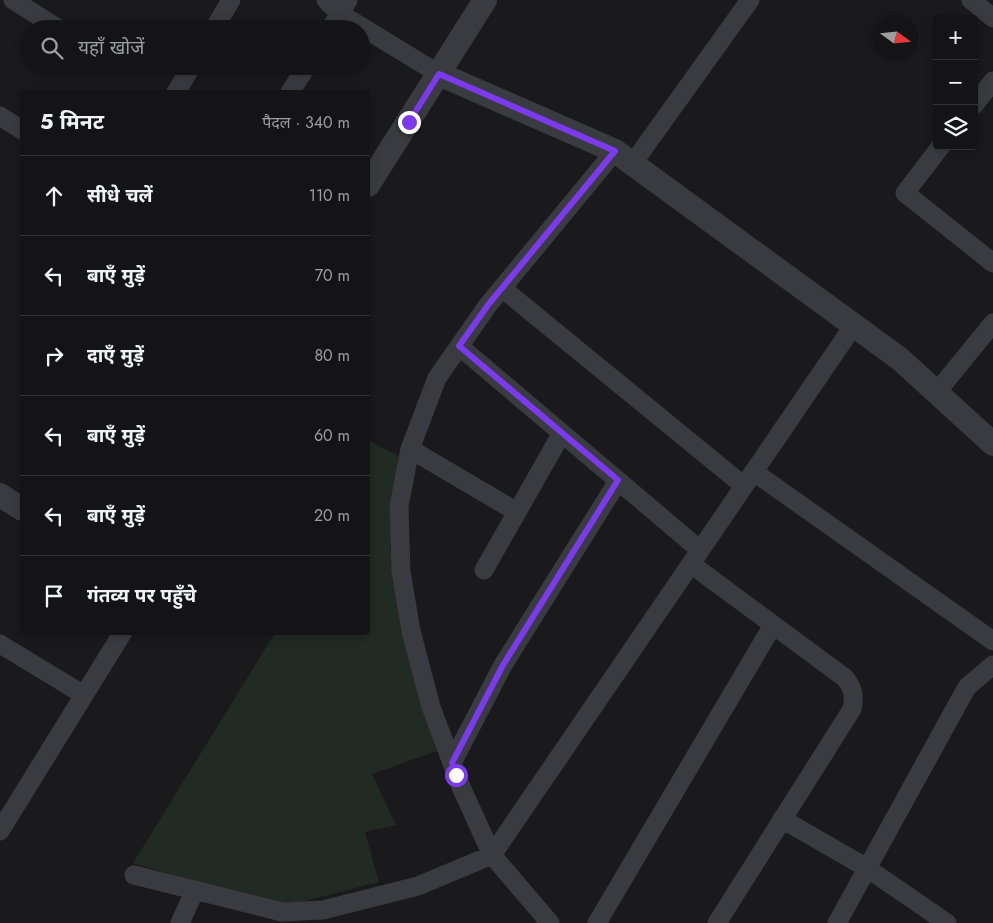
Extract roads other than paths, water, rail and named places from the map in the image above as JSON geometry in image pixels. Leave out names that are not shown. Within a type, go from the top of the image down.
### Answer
[{"type":"street","points":[[13,0],[45,20]]},
{"type":"street","points":[[219,20],[231,0]]},
{"type":"street","points":[[326,0],[339,14]]},
{"type":"street","points":[[370,182],[485,0]]},
{"type":"street","points":[[550,923],[492,855],[460,786],[431,707],[413,640],[401,571],[399,506],[410,449],[437,378],[502,288],[624,157],[750,0]]},
{"type":"street","points":[[970,0],[993,18]]},
{"type":"street","points":[[370,33],[439,74],[624,157],[900,359],[993,444]]},
{"type":"street","points":[[177,90],[186,75]]},
{"type":"street","points":[[291,90],[301,75]]},
{"type":"street","points":[[978,100],[993,81]]},
{"type":"street","points":[[0,116],[20,129]]},
{"type":"street","points":[[939,150],[905,193],[993,263]]},
{"type":"street","points":[[502,288],[749,479],[993,641]]},
{"type":"street","points":[[936,393],[993,322]]},
{"type":"street","points":[[134,875],[307,917],[323,910],[418,886],[492,855],[854,325]]},
{"type":"street","points":[[459,346],[618,480],[696,557],[774,625],[845,678],[852,688],[854,700],[852,709],[717,923]]},
{"type":"street","points":[[484,570],[562,433]]},
{"type":"street","points":[[410,449],[517,512]]},
{"type":"street","points":[[452,763],[503,665],[618,480]]},
{"type":"street","points":[[0,495],[20,509]]},
{"type":"street","points":[[597,923],[774,625]]},
{"type":"street","points":[[1,828],[121,635]]},
{"type":"street","points":[[0,644],[84,695]]},
{"type":"street","points":[[837,923],[967,688],[993,665]]},
{"type":"street","points":[[782,819],[867,868],[947,923]]},
{"type":"street","points":[[180,923],[195,890]]}]
